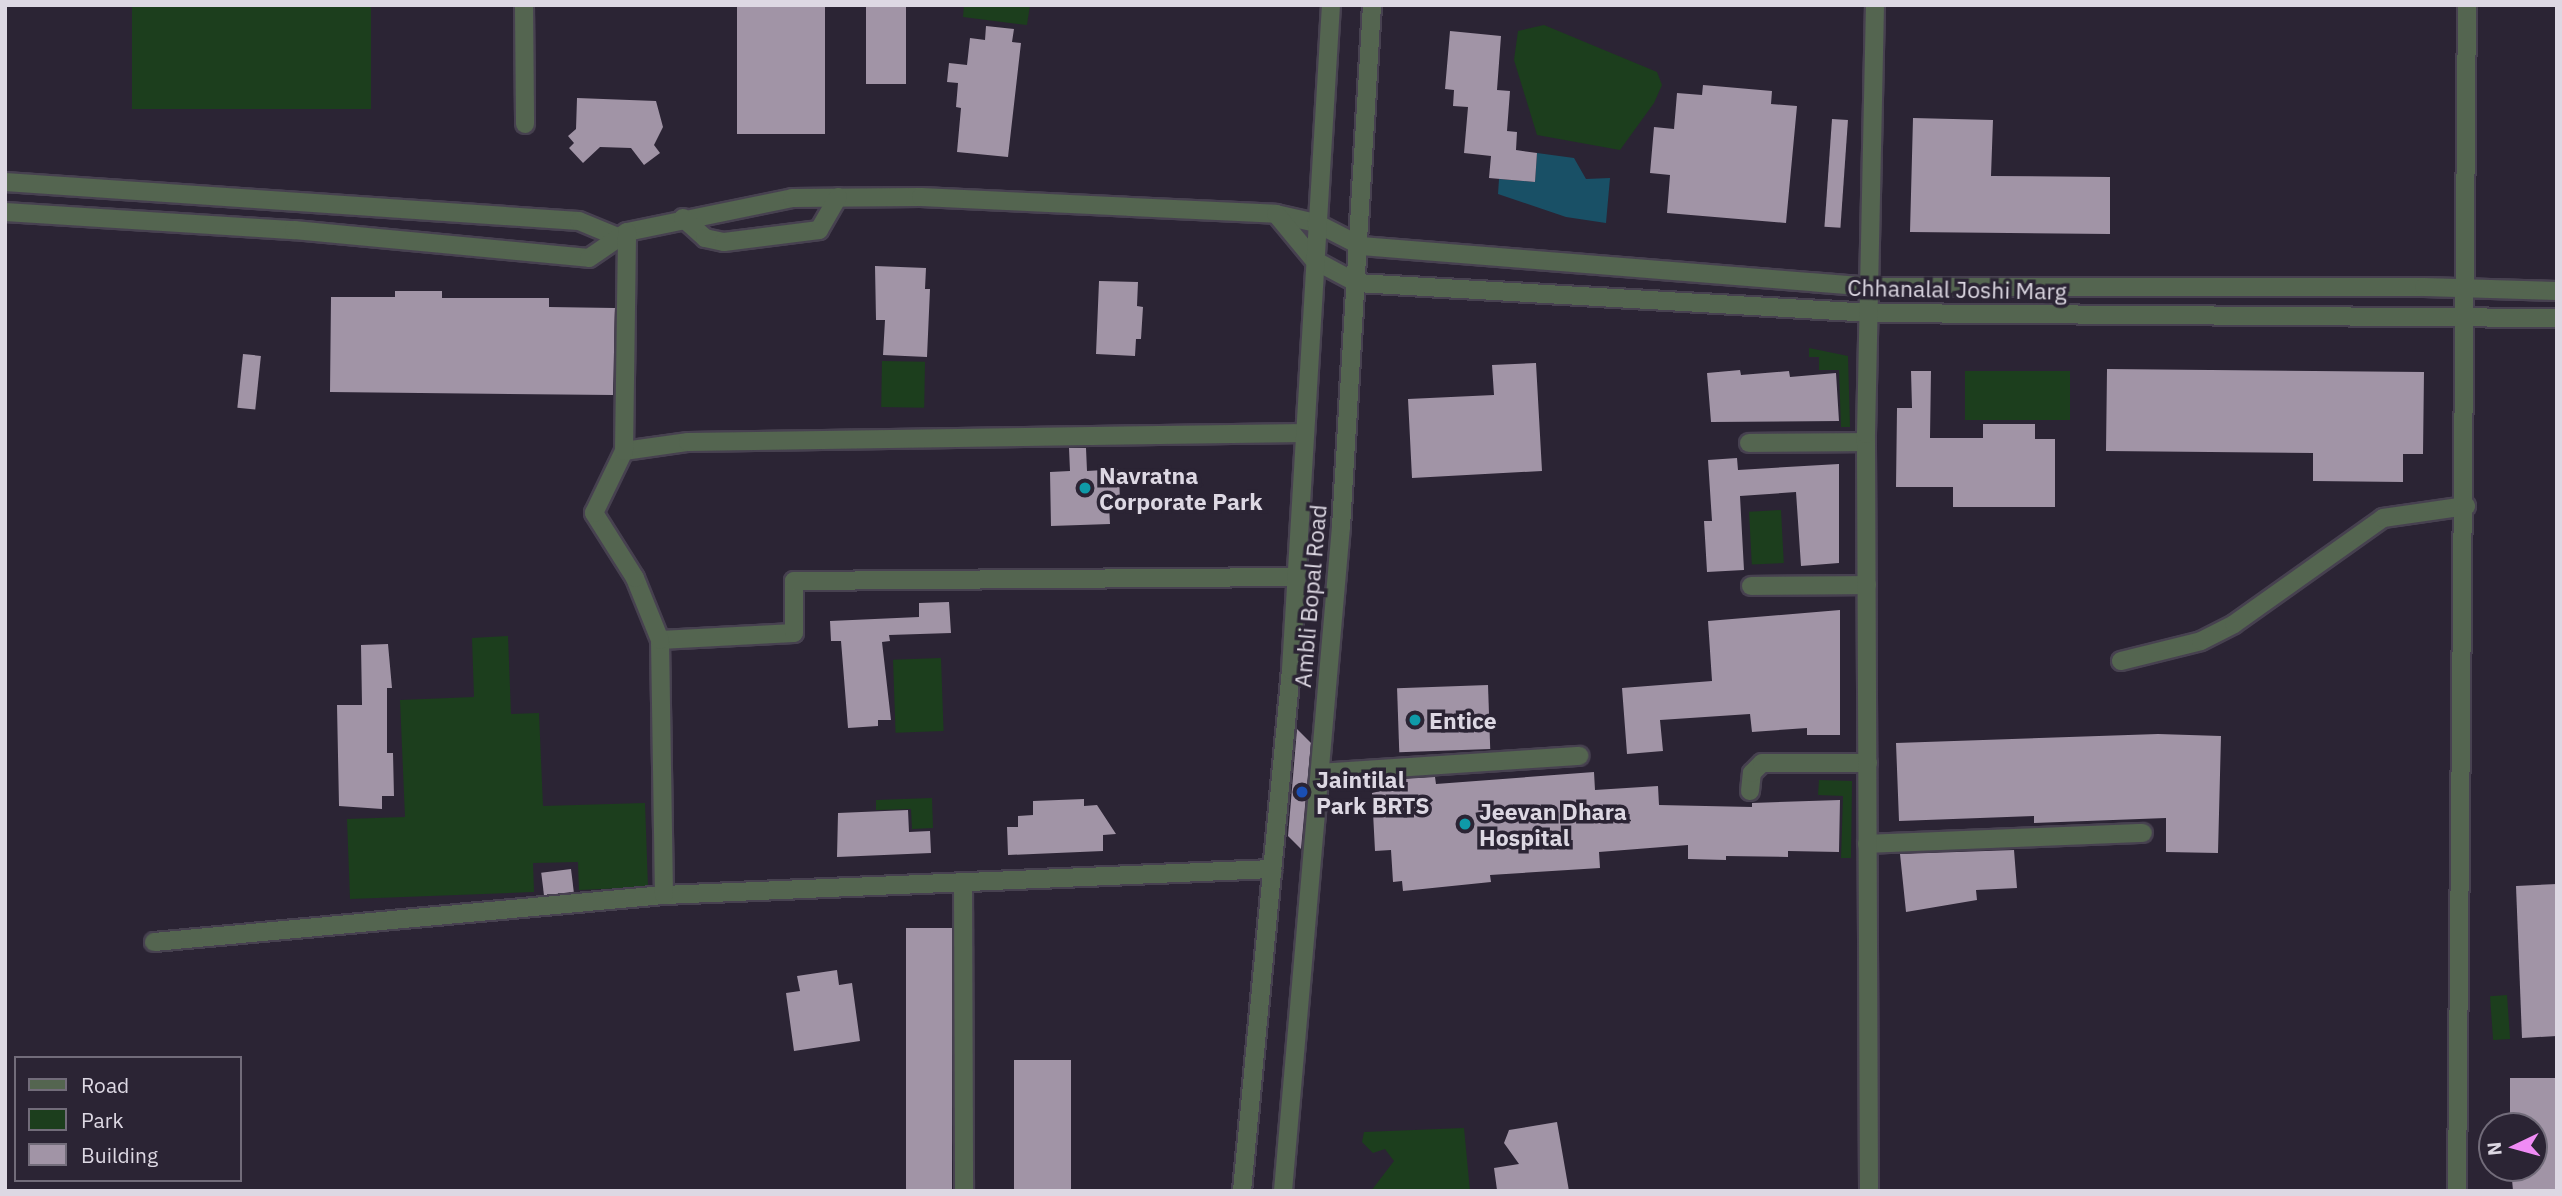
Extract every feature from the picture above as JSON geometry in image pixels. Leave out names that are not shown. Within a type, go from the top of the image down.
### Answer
[{"type":"street","points":[[524,5],[525,124]]},
{"type":"street","name":"Ambli Bopal Road","points":[[1242,1191],[1297,577],[1331,5]]},
{"type":"street","name":"Ambli Bopal Road","points":[[1283,1191],[1320,773],[1361,246],[1372,5]]},
{"type":"street","points":[[1869,1191],[1866,442],[1872,313],[1875,5]]},
{"type":"street","points":[[2457,1191],[2466,506],[2468,5]]},
{"type":"street","points":[[5,182],[579,221],[623,235]]},
{"type":"street","points":[[5,212],[294,230],[589,258],[623,235],[683,218],[792,198],[838,197],[1276,214],[1316,223],[1361,246]]},
{"type":"street","points":[[683,218],[705,238],[724,242],[819,230],[838,197]]},
{"type":"street","points":[[1276,214],[1314,260],[1357,283]]},
{"type":"street","points":[[623,235],[624,451],[594,513],[635,578],[660,640],[664,895]]},
{"type":"street","name":"Chhanalal Joshi Marg","points":[[1361,246],[1872,287],[2557,291]]},
{"type":"street","name":"Chhanalal Joshi Marg","points":[[1357,283],[1872,313],[2557,318]]},
{"type":"street","points":[[624,451],[688,442],[1305,433]]},
{"type":"street","points":[[1749,443],[1866,442]]},
{"type":"street","points":[[2121,661],[2202,641],[2234,624],[2383,518],[2466,506]]},
{"type":"street","points":[[660,640],[794,633],[794,581],[1297,577]]},
{"type":"street","points":[[1751,586],[1867,585]]},
{"type":"street","points":[[1320,773],[1579,756]]},
{"type":"street","points":[[1750,791],[1752,773],[1762,763],[1867,762]]},
{"type":"street","points":[[1867,844],[2143,834]]},
{"type":"street","points":[[154,942],[664,895],[1272,869]]},
{"type":"street","points":[[963,883],[964,1191]]},
{"type":"green space","points":[[132,5],[371,5],[371,109],[132,109]]},
{"type":"green space","points":[[964,5],[1030,5],[1027,25],[963,17]]},
{"type":"green space","points":[[1544,25],[1657,72],[1662,85],[1654,103],[1620,150],[1537,135],[1514,60],[1518,31]]},
{"type":"green space","points":[[1809,348],[1848,356],[1850,427],[1841,427],[1839,370],[1819,370],[1819,357],[1809,357]]},
{"type":"green space","points":[[882,361],[925,362],[924,408],[881,407]]},
{"type":"green space","points":[[1965,371],[2070,371],[2070,420],[1965,420]]},
{"type":"green space","points":[[1781,510],[1784,563],[1752,565],[1749,512]]},
{"type":"green space","points":[[508,636],[511,714],[539,713],[543,806],[645,803],[648,887],[579,890],[578,862],[533,863],[534,892],[350,899],[347,819],[405,817],[400,700],[474,697],[472,638]]},
{"type":"green space","points":[[941,658],[944,731],[896,733],[893,660]]},
{"type":"green space","points":[[1819,780],[1852,781],[1851,858],[1841,858],[1843,796],[1818,795]]},
{"type":"green space","points":[[932,798],[933,828],[912,829],[911,809],[876,810],[876,800]]},
{"type":"green space","points":[[2507,995],[2510,1039],[2493,1040],[2490,996]]},
{"type":"green space","points":[[1464,1128],[1470,1191],[1371,1191],[1394,1161],[1385,1149],[1373,1153],[1362,1142],[1364,1132]]},
{"type":"water","points":[[1537,153],[1574,158],[1586,179],[1610,178],[1606,223],[1566,217],[1498,194],[1499,179],[1535,182]]},
{"type":"building","points":[[737,5],[825,5],[825,134],[737,134]]},
{"type":"building","points":[[866,5],[906,5],[906,84],[866,84]]},
{"type":"building","points":[[986,26],[1014,29],[1012,42],[1021,43],[1008,157],[957,152],[961,108],[956,107],[958,83],[947,82],[949,63],[967,65],[970,38],[985,40]]},
{"type":"building","points":[[1450,31],[1501,36],[1497,90],[1510,91],[1507,131],[1517,132],[1516,150],[1537,153],[1535,182],[1489,178],[1491,156],[1464,153],[1468,107],[1453,106],[1454,90],[1445,89]]},
{"type":"building","points":[[1703,85],[1772,91],[1771,104],[1797,106],[1786,223],[1667,213],[1670,175],[1650,173],[1654,127],[1674,129],[1677,93],[1702,95]]},
{"type":"building","points":[[577,98],[656,101],[663,127],[654,145],[660,153],[644,165],[631,148],[600,147],[583,163],[569,148],[574,143],[568,136],[576,129]]},
{"type":"building","points":[[1913,118],[1993,120],[1991,176],[2110,177],[2110,234],[1910,232]]},
{"type":"building","points":[[1832,119],[1848,120],[1840,228],[1824,227]]},
{"type":"building","points":[[875,266],[926,268],[925,289],[930,289],[927,357],[883,355],[885,320],[876,320]]},
{"type":"building","points":[[1099,281],[1138,282],[1137,306],[1143,307],[1141,339],[1136,339],[1135,356],[1096,354]]},
{"type":"building","points":[[395,291],[442,291],[442,298],[549,298],[549,307],[615,308],[613,395],[330,392],[331,297],[395,297]]},
{"type":"building","points":[[243,354],[261,356],[255,410],[237,408]]},
{"type":"building","points":[[1536,363],[1542,471],[1412,478],[1408,399],[1494,395],[1492,365]]},
{"type":"building","points":[[2107,369],[2424,372],[2423,454],[2403,454],[2403,482],[2313,481],[2313,453],[2106,451]]},
{"type":"building","points":[[1740,370],[1741,375],[1789,371],[1790,377],[1836,373],[1839,421],[1711,422],[1707,373]]},
{"type":"building","points":[[1911,371],[1931,371],[1930,438],[1983,438],[1983,424],[2035,424],[2035,439],[2055,439],[2055,507],[1953,507],[1953,487],[1896,487],[1897,408],[1912,408]]},
{"type":"building","name":"Navratna Corporate Park","points":[[1069,448],[1086,448],[1087,471],[1119,469],[1120,504],[1109,505],[1110,524],[1051,526],[1050,472],[1070,471]]},
{"type":"building","points":[[1737,458],[1738,470],[1839,464],[1839,563],[1801,566],[1796,492],[1740,496],[1744,570],[1707,572],[1704,521],[1712,521],[1708,460]]},
{"type":"building","points":[[949,602],[951,633],[889,635],[890,641],[882,642],[891,720],[878,720],[878,726],[848,728],[841,641],[831,641],[830,621],[919,617],[919,603]]},
{"type":"building","points":[[1840,610],[1840,735],[1807,735],[1807,728],[1752,732],[1750,714],[1660,720],[1663,751],[1627,754],[1622,688],[1712,681],[1708,621]]},
{"type":"building","points":[[388,644],[392,688],[387,688],[387,753],[393,753],[394,796],[382,796],[382,809],[339,806],[337,705],[362,705],[361,645]]},
{"type":"building","points":[[1488,685],[1490,749],[1399,752],[1397,688]]},
{"type":"building","name":"Jaintilal Park BRTS","points":[[1297,729],[1311,743],[1301,849],[1288,836]]},
{"type":"building","points":[[2158,734],[2221,736],[2218,853],[2166,852],[2166,818],[2034,823],[2034,816],[1899,821],[1896,743]]},
{"type":"building","points":[[1594,772],[1595,790],[1658,786],[1659,805],[1752,807],[1752,803],[1840,800],[1839,852],[1788,851],[1788,857],[1726,856],[1726,860],[1688,859],[1688,845],[1599,852],[1600,868],[1490,875],[1491,882],[1403,891],[1402,881],[1393,882],[1391,850],[1375,851],[1372,793],[1402,786],[1402,779],[1435,777],[1436,784]]},
{"type":"building","points":[[1084,799],[1084,806],[1097,805],[1116,834],[1103,835],[1103,851],[1008,855],[1007,827],[1018,827],[1018,816],[1033,815],[1033,801]]},
{"type":"building","points":[[908,810],[909,832],[930,831],[931,853],[837,857],[838,813]]},
{"type":"building","points":[[2014,850],[2017,888],[1976,890],[1977,900],[1906,912],[1900,854]]},
{"type":"building","points":[[571,869],[574,892],[544,895],[541,873]]},
{"type":"building","points":[[2557,884],[2557,1036],[2522,1038],[2516,886]]},
{"type":"building","points":[[906,928],[952,928],[952,1191],[906,1191]]},
{"type":"building","points":[[837,970],[839,985],[852,983],[860,1041],[794,1051],[786,993],[800,991],[797,976]]},
{"type":"building","points":[[1014,1060],[1071,1060],[1071,1191],[1014,1191]]},
{"type":"building","points":[[2510,1078],[2557,1078],[2557,1191],[2513,1191],[2512,1182],[2548,1182],[2548,1112],[2510,1112]]},
{"type":"building","points":[[1557,1122],[1569,1191],[1497,1190],[1494,1168],[1519,1164],[1504,1143],[1509,1130]]},
{"type":"place","name":"Navratna Corporate Park","points":[[1085,488]]},
{"type":"place","name":"Entice","points":[[1415,720]]},
{"type":"place","name":"Jaintilal Park BRTS","points":[[1302,792]]},
{"type":"place","name":"Jeevan Dhara Hospital","points":[[1465,824]]}]
